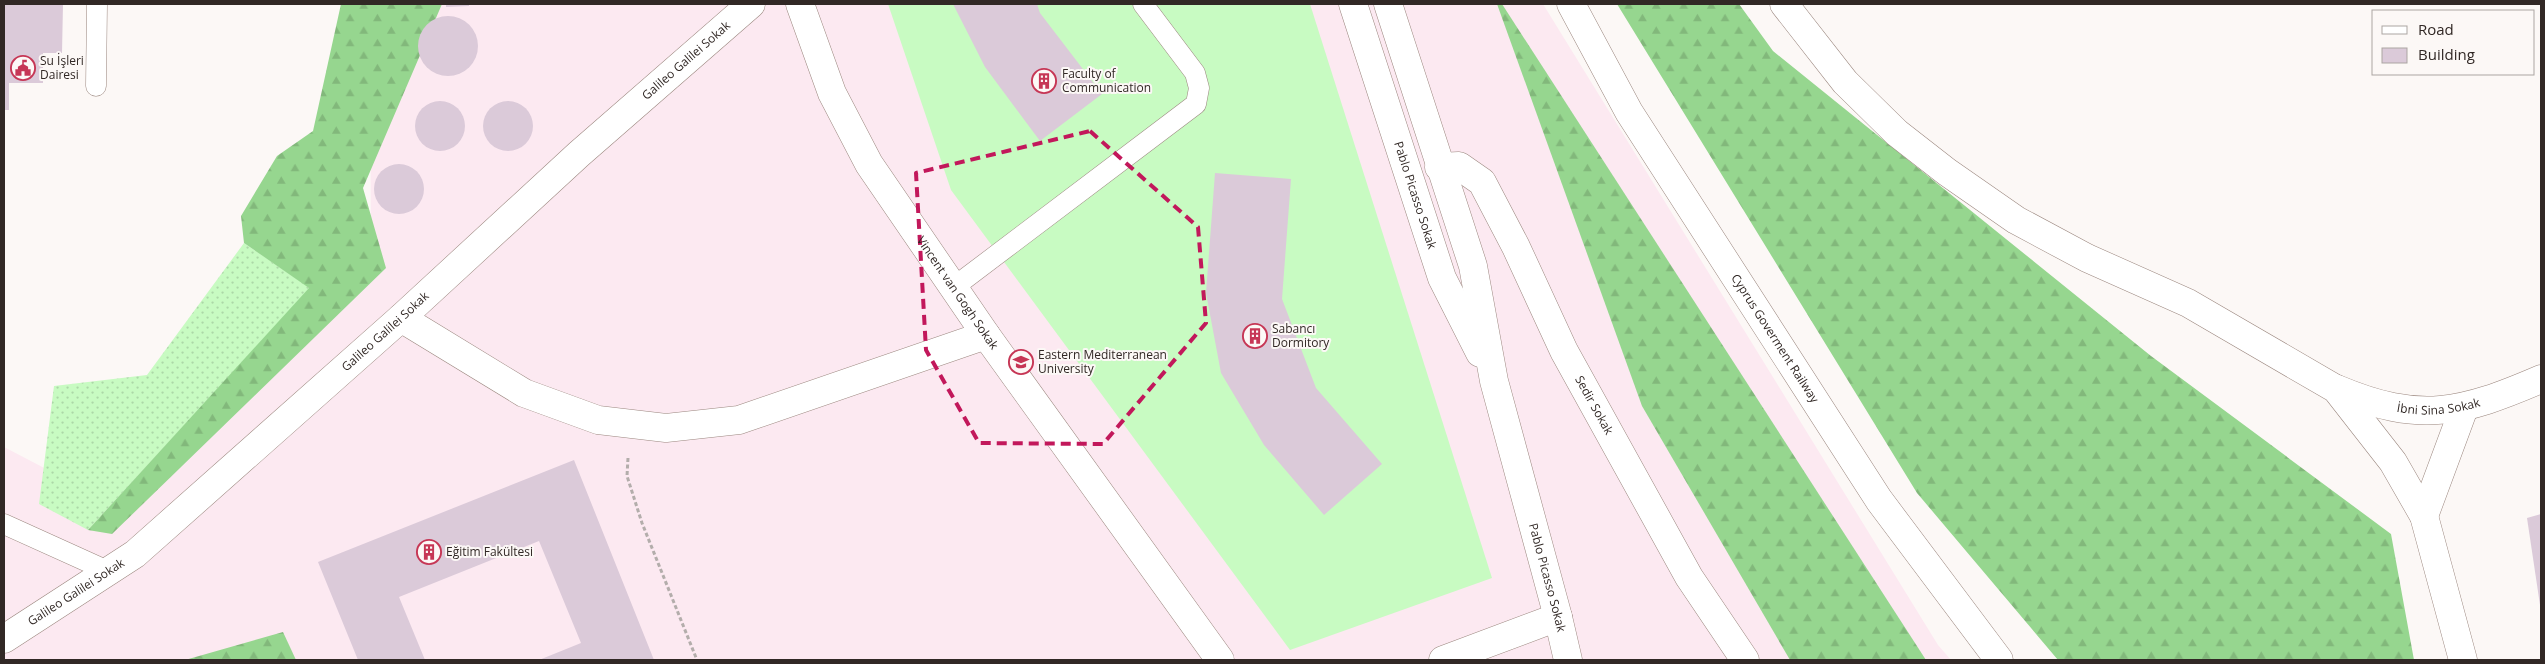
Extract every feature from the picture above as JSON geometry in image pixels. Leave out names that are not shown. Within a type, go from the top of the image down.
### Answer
[{"type":"street","name":"Galileo Galilei Sokak","points":[[4,639],[135,554],[401,318],[579,154],[751,4]]},
{"type":"street","name":"Vincent van Gogh Sokak","points":[[800,4],[832,92],[869,164],[986,334],[1220,660]]},
{"type":"street","name":"Pablo Picasso Sokak","points":[[1353,4],[1442,278],[1494,381]]},
{"type":"street","name":"Pablo Picasso Sokak","points":[[1388,4],[1439,167],[1473,266],[1494,381],[1568,660]]},
{"type":"street","name":"Cyprus Goverment Railway","points":[[1571,4],[1629,112],[1879,500],[1999,660]]},
{"type":"street","points":[[1784,4],[1845,82],[1898,133],[1947,172],[2016,220],[2087,258],[2188,303],[2336,389],[2393,462],[2424,516],[2463,660]]},
{"type":"street","name":"Sedir Sokak","points":[[1439,167],[1459,166],[1482,182],[1516,247],[1572,366],[1690,577],[1745,660]]},
{"type":"street","points":[[401,318],[524,393],[598,420],[666,428],[739,420],[986,334]]},
{"type":"street","name":"İbni Sina Sokak","points":[[2336,389],[2365,401],[2425,412],[2464,408],[2501,396],[2541,379]]},
{"type":"street","points":[[2424,516],[2464,408]]},
{"type":"street","points":[[1443,660],[1558,617]]},
{"type":"lane","points":[[96,86],[97,4]]},
{"type":"lane","points":[[954,286],[1196,104],[1200,88],[1195,73],[1143,4]]},
{"type":"lane","points":[[4,524],[110,572]]},
{"type":"path","points":[[630,425],[627,476],[642,523],[697,660]]},
{"type":"highlighted area","points":[[1090,131],[1198,227],[1206,323],[1103,444],[979,443],[926,350],[916,173]]},
{"type":"shaded area","name":"Eastern Mediterranean University","points":[[370,4],[1543,4],[1938,645],[1951,660],[4,660],[4,447],[119,507],[371,277]]},
{"type":"green space","points":[[341,4],[442,4],[363,188],[386,268],[112,534],[88,530],[309,288],[244,243],[241,216],[277,156],[313,131]]},
{"type":"green space","points":[[888,4],[1310,4],[1492,578],[1290,650],[951,190]]},
{"type":"green space","points":[[1497,4],[1502,4],[1926,660],[1790,660],[1642,406]]},
{"type":"green space","points":[[1617,4],[1739,4],[1773,51],[2151,356],[2391,534],[2414,660],[2058,660],[1917,493]]},
{"type":"green space","points":[[244,243],[310,288],[88,530],[39,504],[54,386],[147,375]]},
{"type":"green space","points":[[283,632],[296,660],[185,660]]},
{"type":"building","name":"Su İşleri Dairesi","points":[[4,4],[63,4],[62,53],[43,53],[43,83],[9,83],[9,110],[4,110]]},
{"type":"building","points":[[446,4],[469,4],[469,6],[446,7]]},
{"type":"building","name":"Faculty of Communication","points":[[953,4],[1037,4],[1040,13],[1102,94],[1040,141],[985,67]]},
{"type":"building","points":[[442,16],[454,16],[470,24],[476,34],[478,46],[476,58],[470,68],[454,76],[442,76],[426,68],[418,52],[418,40],[426,24]]},
{"type":"building","points":[[435,101],[445,101],[458,108],[465,121],[465,131],[458,144],[445,151],[435,151],[426,147],[419,140],[415,131],[415,121],[419,112],[426,105]]},
{"type":"building","points":[[503,101],[513,101],[526,108],[533,121],[533,131],[526,144],[513,151],[503,151],[494,147],[487,140],[483,131],[483,121],[487,112],[494,105]]},
{"type":"building","points":[[394,164],[404,164],[417,171],[424,184],[424,194],[417,207],[404,214],[394,214],[385,210],[378,203],[374,194],[374,184],[378,175],[385,168]]},
{"type":"building","name":"Sabancı Dormitory","points":[[1215,173],[1291,179],[1282,299],[1316,388],[1382,464],[1324,515],[1264,445],[1221,373],[1206,293]]},
{"type":"building","name":"Eğitim Fakültesi","points":[[574,460],[654,660],[539,660],[581,643],[539,541],[399,597],[425,660],[358,660],[318,562]]},
{"type":"building","points":[[2541,514],[2541,605],[2540,605],[2527,518]]},
{"type":"place","name":"Su İşleri Dairesi","points":[[23,68]]},
{"type":"place","name":"Faculty of Communication","points":[[1044,81]]},
{"type":"place","name":"Sabancı Dormitory","points":[[1255,336]]},
{"type":"place","name":"Eastern Mediterranean University","points":[[1021,362]]},
{"type":"place","name":"Eğitim Fakültesi","points":[[429,552]]}]
